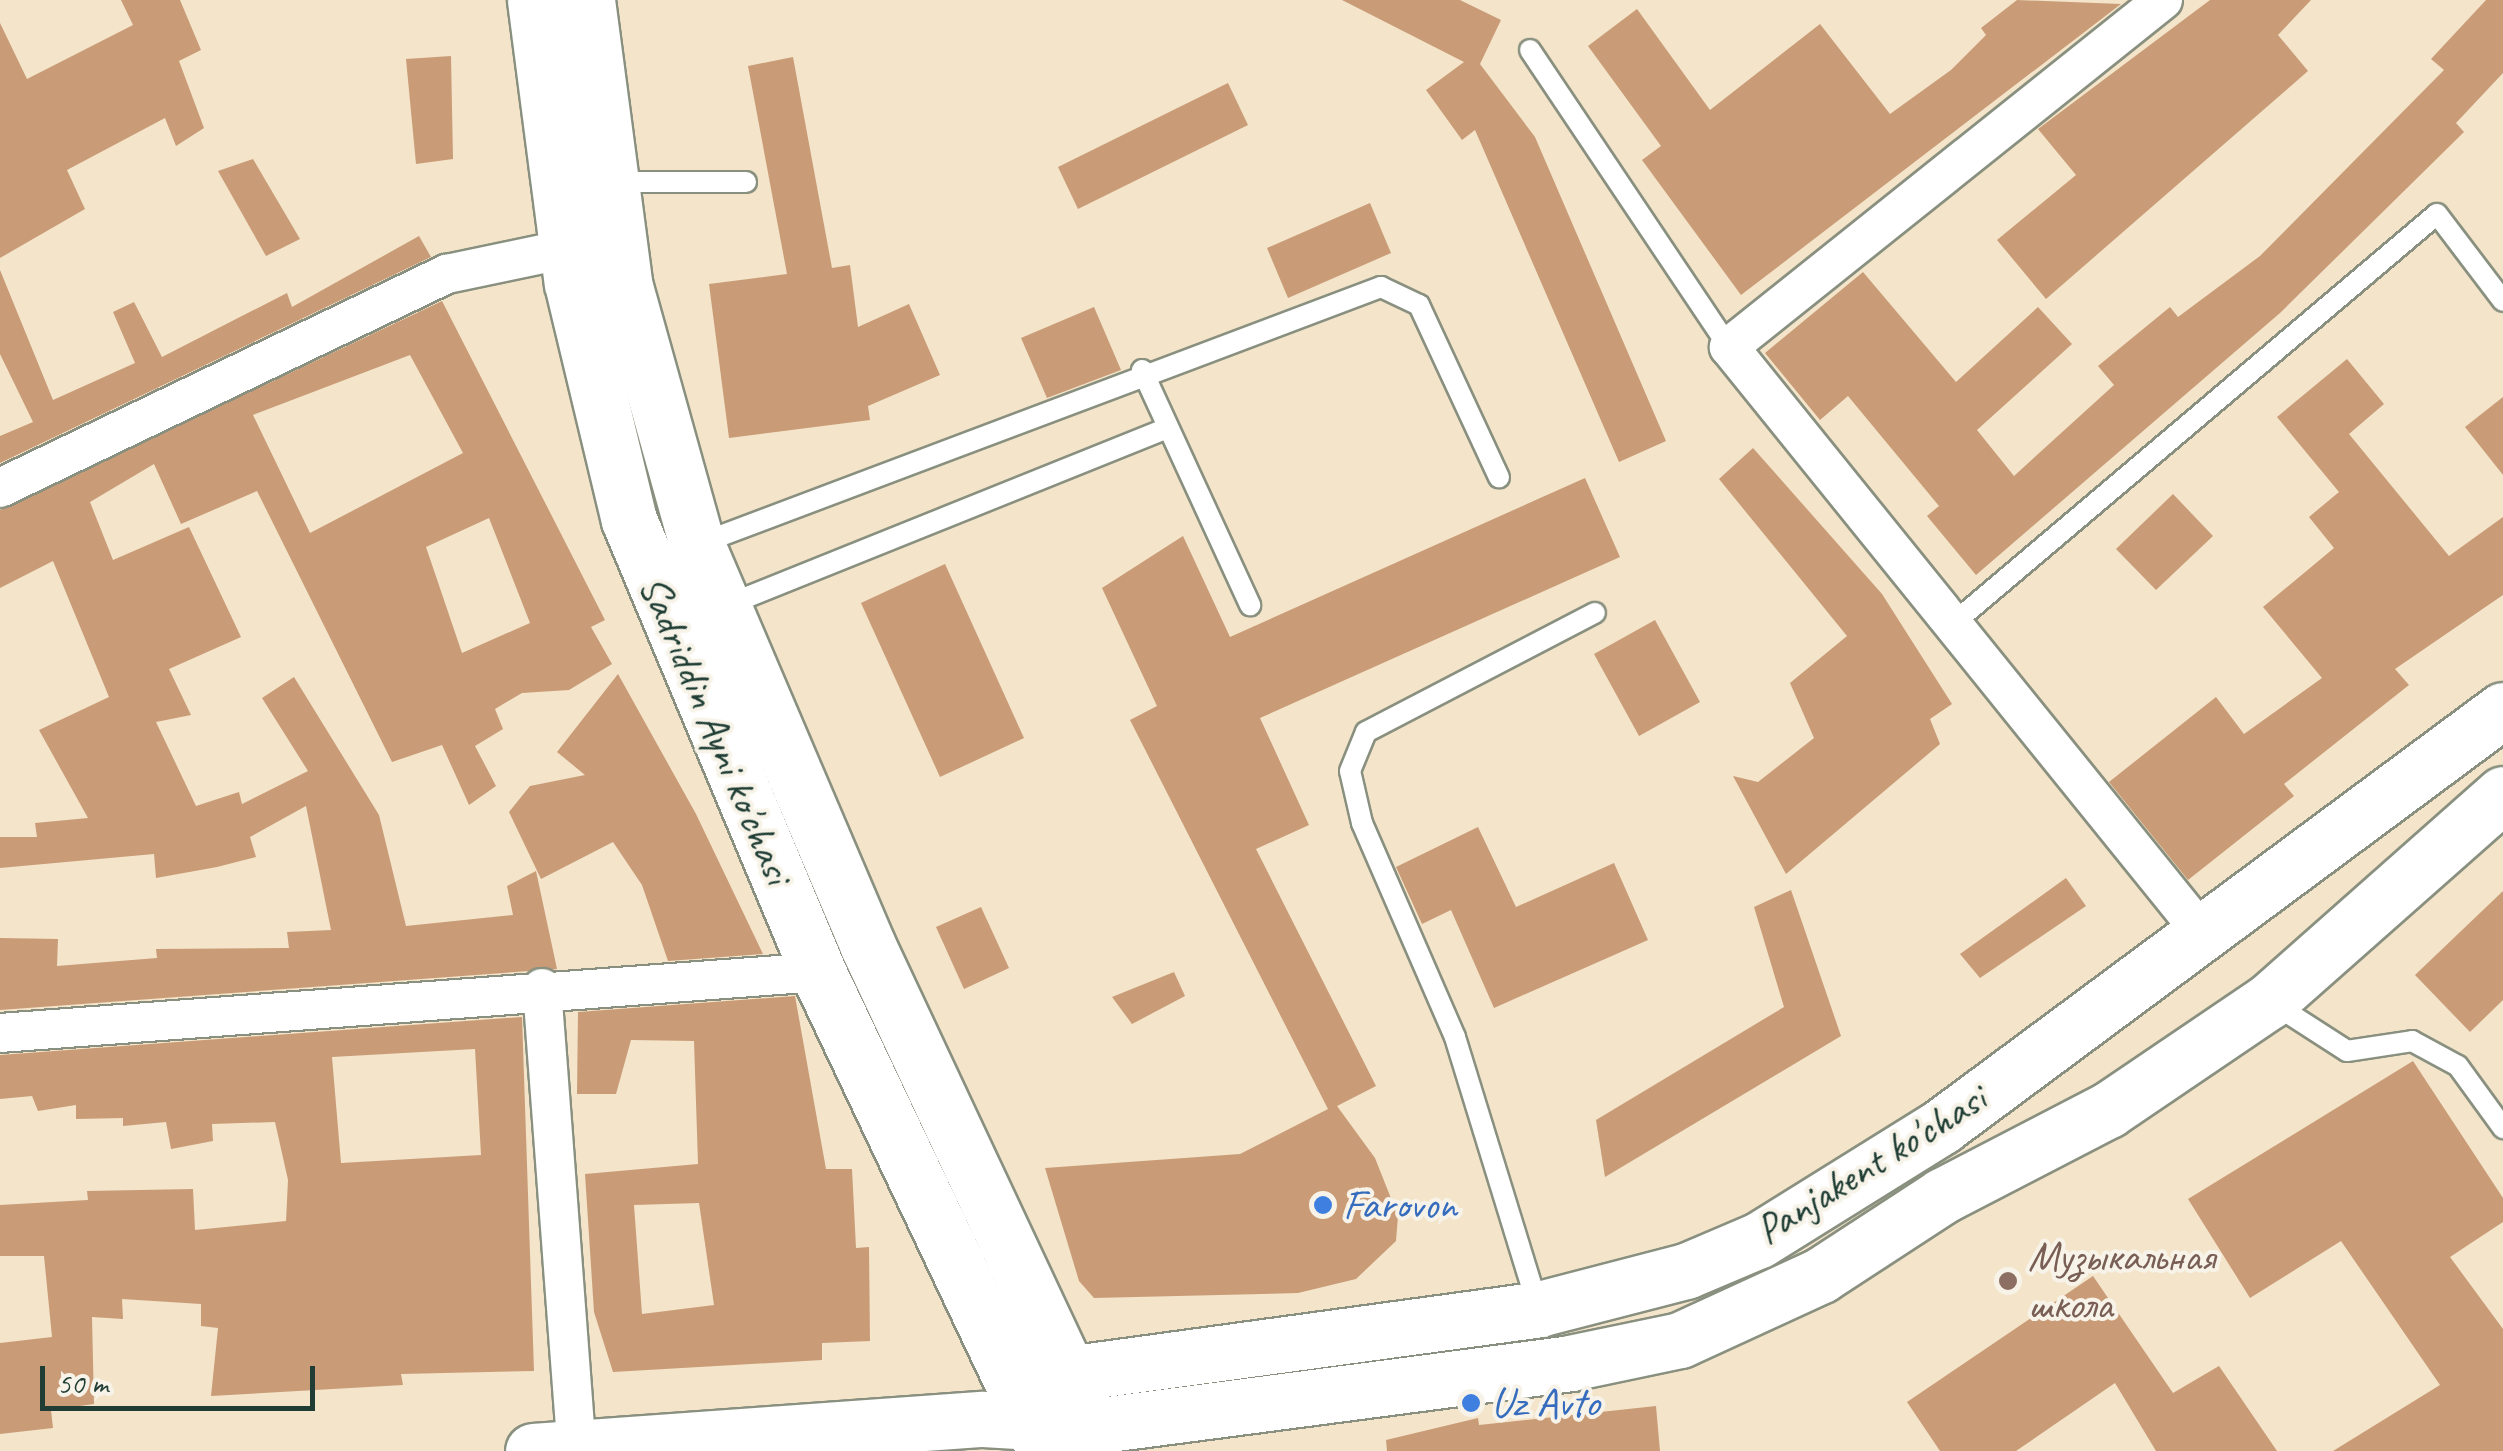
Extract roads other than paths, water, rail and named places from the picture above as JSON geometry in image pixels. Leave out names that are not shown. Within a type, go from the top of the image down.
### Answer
[{"type":"main road","name":"Sadriddin Ayni ko'chasi","points":[[534,0],[566,249],[629,520],[818,972],[1037,1434]]},
{"type":"main road","name":"Sadriddin Ayni ko'chasi","points":[[587,0],[606,182],[652,400],[697,545],[1066,1374],[1100,1438]]},
{"type":"main road","name":"Panjakent ko'chasi","points":[[1066,1374],[1539,1309],[1686,1271],[1759,1240],[2060,1040],[2503,710]]},
{"type":"main road","name":"Panjakent ko'chasi","points":[[562,1450],[1037,1434],[1100,1438],[1570,1364],[1680,1340],[1821,1275],[1942,1196],[2108,1110],[2269,1001],[2503,794]]},
{"type":"main road","points":[[2060,1040],[2108,1110]]},
{"type":"main road","points":[[1037,1434],[1066,1374]]},
{"type":"street","points":[[2163,0],[1729,348],[1948,628],[2202,934]]},
{"type":"street","points":[[0,488],[447,274],[566,249]]},
{"type":"street","points":[[0,1033],[542,988],[818,972]]},
{"type":"street","points":[[542,988],[562,1450]]},
{"type":"lane","points":[[1530,50],[1729,348]]},
{"type":"lane","points":[[606,182],[746,182]]},
{"type":"lane","points":[[1948,628],[2437,214],[2503,301]]},
{"type":"lane","points":[[697,545],[1142,370],[1381,288],[1403,293],[1419,305],[1499,477]]},
{"type":"lane","points":[[1142,370],[1162,430],[1250,605]]},
{"type":"lane","points":[[723,607],[1162,430]]},
{"type":"lane","points":[[1539,1309],[1455,1037],[1362,823],[1350,771],[1366,732],[1595,613]]},
{"type":"lane","points":[[2269,1001],[2347,1051],[2412,1041],[2458,1066],[2503,1128]]},
{"type":"place","name":"Farovon","points":[[1323,1205]]},
{"type":"place","name":"Музыкальная школа","points":[[2008,1281]]},
{"type":"place","name":"Uz Avto","points":[[1471,1403]]}]
